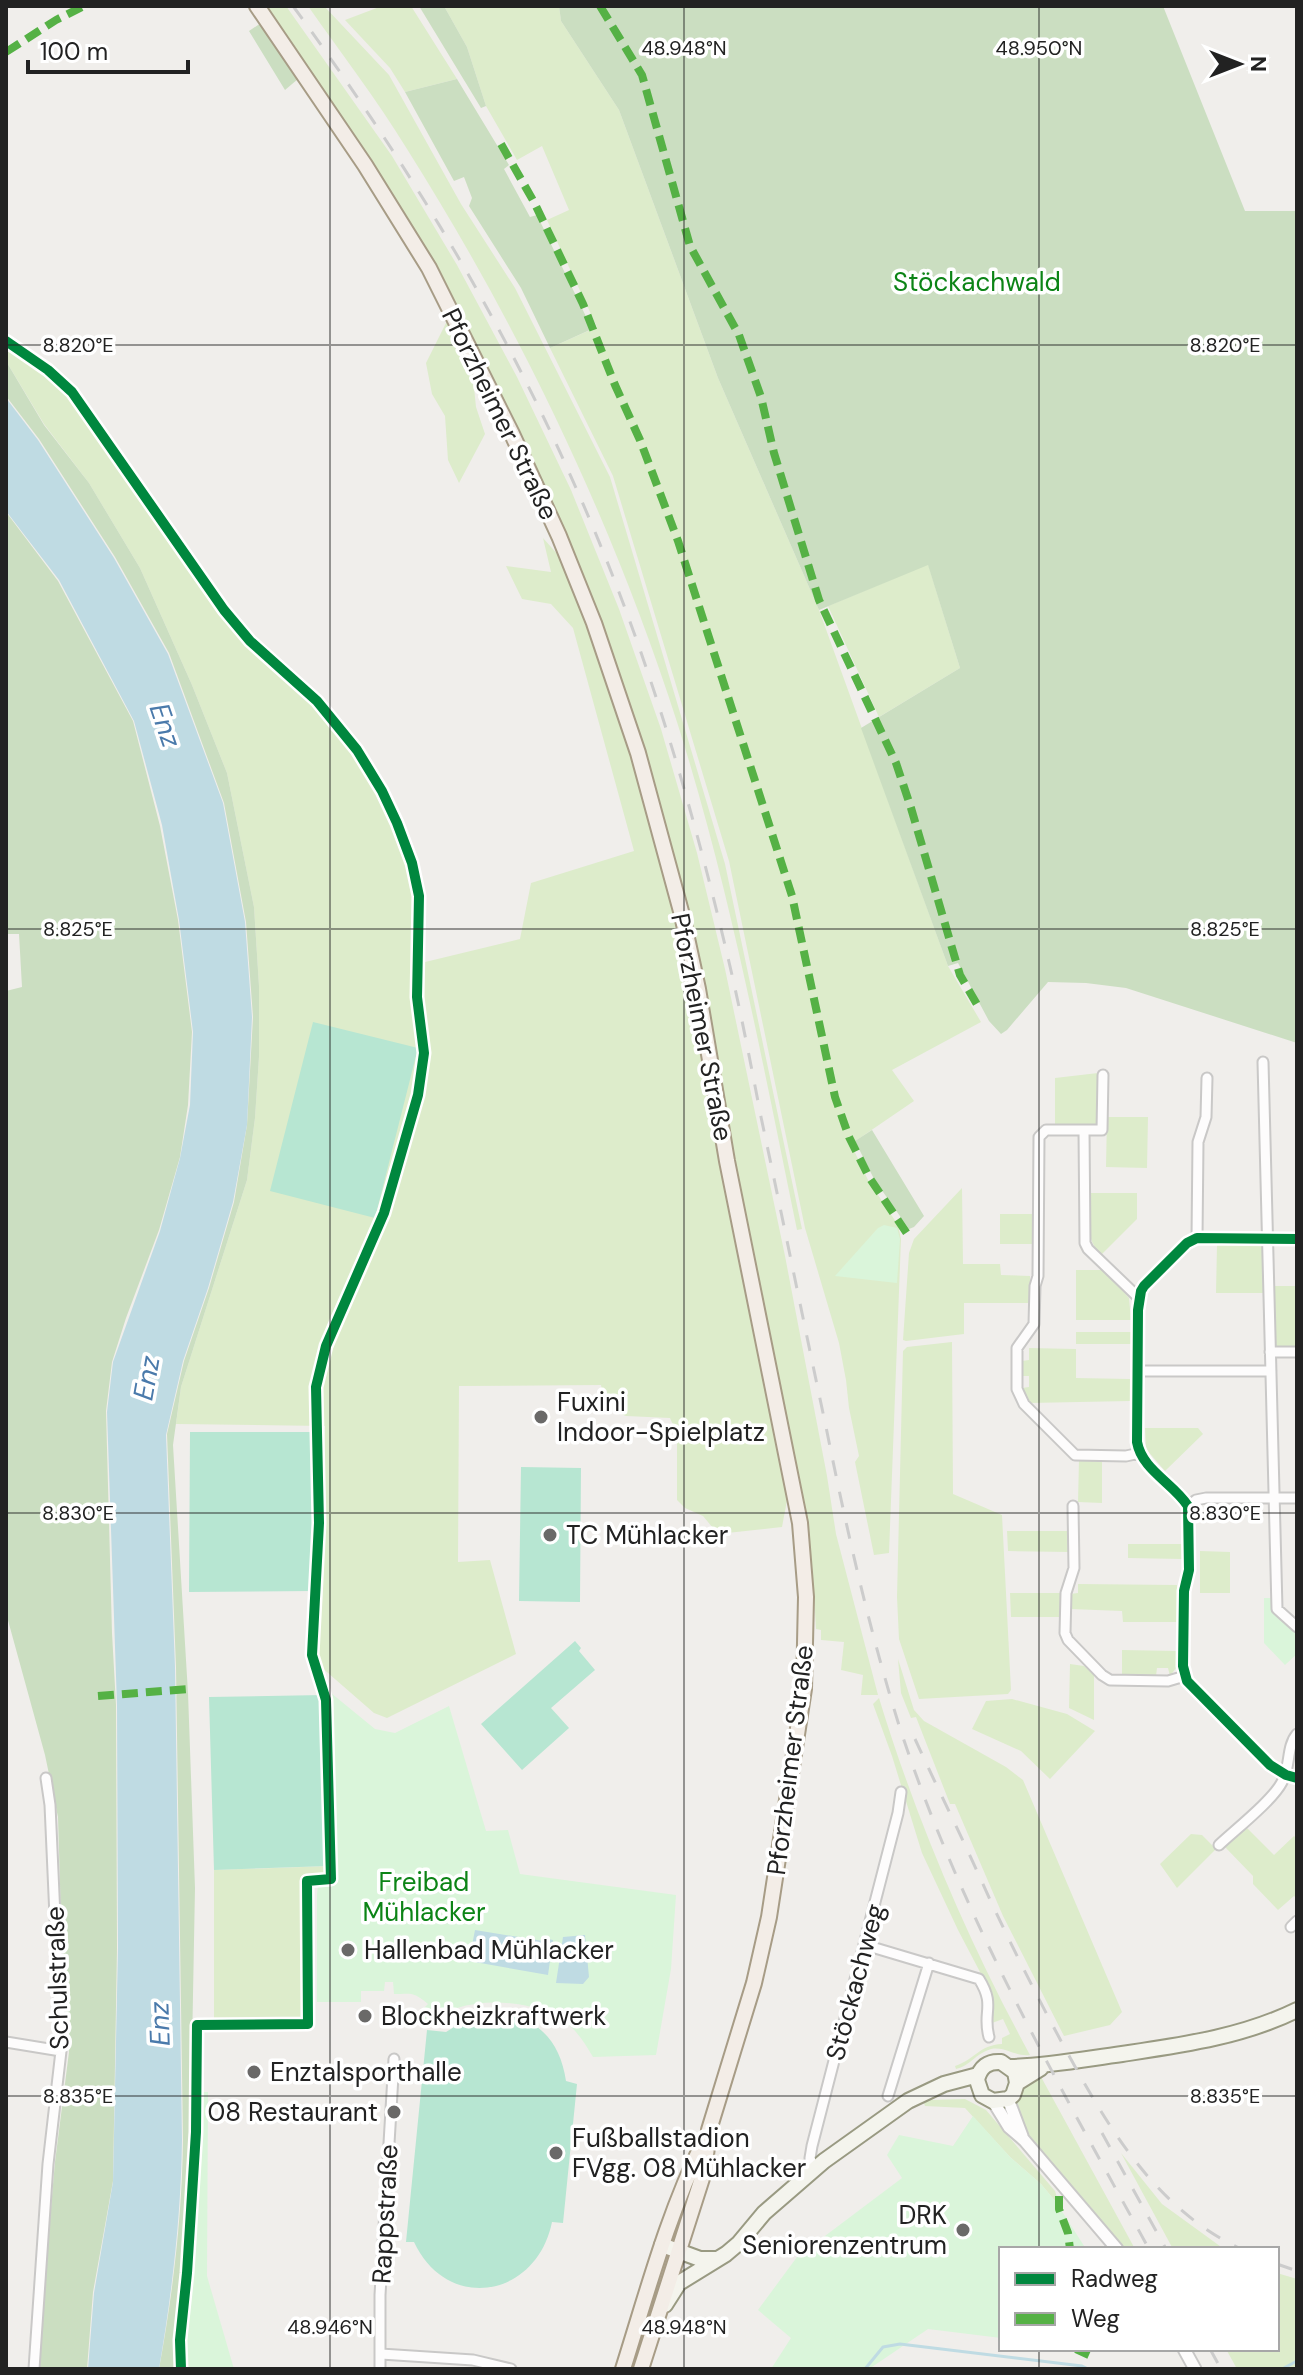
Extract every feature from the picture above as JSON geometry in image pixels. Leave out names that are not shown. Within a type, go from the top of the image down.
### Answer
[{"type":"main road","name":"Pforzheimer Straße","points":[[257,6],[365,165],[429,268],[559,536],[594,623],[634,740],[670,868],[698,989],[727,1161],[793,1483],[804,1564],[807,1631],[804,1689],[769,1917],[752,1993],[709,2130],[690,2169],[662,2245],[623,2369]]},
{"type":"main road","points":[[659,2316],[679,2283],[739,2243],[764,2213],[814,2170],[908,2101],[926,2092],[978,2082],[990,2063],[1001,2062],[1011,2067],[1045,2066],[1220,2037],[1275,2021],[1297,2010]]},
{"type":"main road","points":[[1017,2083],[1045,2066]]},
{"type":"main road","points":[[978,2082],[987,2099],[1000,2100],[1013,2095],[1017,2077],[1011,2067]]},
{"type":"main road","name":"Pforzheimer Straße","points":[[641,2369],[704,2172],[709,2130]]},
{"type":"main road","points":[[662,2245],[700,2259],[718,2259]]},
{"type":"street","points":[[1263,1062],[1277,1609],[1297,1627]]},
{"type":"street","points":[[1103,1075],[1102,1130],[1046,1130],[1039,1137],[1038,1276],[1034,1324],[1017,1348],[1017,1389],[1024,1404],[1075,1455],[1126,1456],[1140,1453]]},
{"type":"street","points":[[1197,1238],[1198,1142],[1206,1117],[1207,1078]]},
{"type":"street","points":[[1084,1130],[1085,1243],[1139,1298]]},
{"type":"street","points":[[1297,1239],[1197,1238],[1187,1243],[1144,1286],[1139,1298],[1137,1371],[1137,1442],[1140,1453],[1188,1506],[1189,1570],[1184,1594],[1185,1676],[1190,1685],[1263,1759],[1286,1775],[1297,1778]]},
{"type":"street","points":[[1270,1352],[1297,1352]]},
{"type":"street","points":[[1137,1371],[1271,1371]]},
{"type":"street","points":[[1188,1506],[1206,1498],[1297,1498]]},
{"type":"street","points":[[1073,1506],[1074,1568],[1066,1593],[1065,1609],[1068,1640],[1110,1680],[1168,1681],[1185,1676]]},
{"type":"street","points":[[1219,1845],[1275,1792],[1286,1775],[1291,1743],[1297,1734]]},
{"type":"street","name":"Schulstraße","points":[[34,2369],[48,2164],[61,2051],[50,1805],[46,1778]]},
{"type":"street","name":"Stöckachweg","points":[[814,2170],[810,2158],[812,2146],[901,1792]]},
{"type":"street","points":[[865,1945],[979,1979],[988,1994],[986,2026],[989,2037]]},
{"type":"street","points":[[888,2096],[929,1963]]},
{"type":"street","points":[[6,2042],[61,2051]]},
{"type":"street","name":"Rappstraße","points":[[380,2369],[380,2295],[394,2059]]},
{"type":"street","points":[[1000,2100],[1009,2127],[1024,2140],[1115,2247]]},
{"type":"street","points":[[1185,2351],[1195,2369]]},
{"type":"street","points":[[381,2354],[473,2360],[511,2369]]},
{"type":"green space","points":[[266,6],[286,6],[392,156],[457,265],[517,377],[571,490],[619,609],[661,729],[697,853],[725,969],[785,1256],[836,1534],[878,1695],[861,1695],[863,1675],[841,1670],[844,1642],[821,1640],[821,1630],[816,1629],[812,1563],[801,1493],[732,1157],[706,994],[650,768],[593,599],[521,435],[455,302],[396,199]]},
{"type":"green space","points":[[308,6],[324,6],[389,75],[461,204],[515,288],[610,477],[725,864],[802,1229],[797,1230],[744,974],[696,785],[677,722],[623,572],[560,427],[488,286],[395,131]]},
{"type":"green space","points":[[382,6],[411,6],[457,79],[405,92],[390,68],[345,20]]},
{"type":"green space","points":[[419,6],[444,6],[467,47],[486,106],[481,108]]},
{"type":"green space","points":[[444,6],[559,6],[561,21],[619,110],[718,378],[819,610],[948,966],[981,1022],[892,1070],[914,1101],[851,1144],[868,1180],[898,1225],[901,1239],[889,1553],[874,1555],[855,1462],[859,1456],[839,1343],[805,1228],[729,861],[613,476],[550,348],[597,327],[547,220],[569,210],[542,146],[517,160],[486,106],[467,47]]},
{"type":"green space","name":"Stöckachwald","points":[[559,6],[1163,6],[1245,211],[1297,211],[1297,1043],[1126,988],[1086,983],[1048,982],[1001,1034],[989,1021],[958,963],[948,966],[861,728],[960,668],[928,565],[819,610],[718,378],[619,110],[561,21]]},
{"type":"green space","points":[[261,23],[298,79],[285,90],[249,31]]},
{"type":"green space","points":[[457,79],[509,165],[504,169],[530,217],[537,215],[592,329],[550,348],[521,288],[469,206],[472,198],[464,177],[454,181],[405,92]]},
{"type":"green space","points":[[450,321],[472,368],[476,407],[485,434],[459,483],[448,460],[445,416],[432,394],[426,363],[446,323]]},
{"type":"green space","points":[[6,343],[47,371],[72,395],[232,622],[308,694],[358,754],[391,814],[407,853],[415,882],[417,947],[421,963],[520,939],[531,883],[634,851],[573,628],[551,604],[522,599],[506,566],[551,572],[543,538],[560,557],[580,605],[637,775],[663,867],[699,1035],[788,1495],[782,1527],[718,1534],[703,1516],[685,1508],[677,1500],[677,1434],[670,1418],[626,1416],[605,1408],[601,1385],[459,1386],[458,1562],[490,1560],[516,1654],[387,1718],[374,1713],[320,1666],[315,1651],[325,1426],[176,1424],[181,1387],[247,1180],[259,1057],[254,907],[227,773],[192,685],[140,568],[89,483],[44,424],[6,361]]},
{"type":"green space","points":[[6,361],[44,425],[89,483],[140,568],[227,773],[254,907],[259,1057],[247,1180],[181,1387],[173,1445],[188,1693],[195,1888],[189,2209],[175,2369],[159,2369],[176,2255],[183,2140],[176,1667],[167,1434],[184,1361],[234,1202],[247,1125],[253,1017],[246,922],[224,803],[169,653],[115,557],[39,439],[6,396]]},
{"type":"green space","points":[[6,512],[58,581],[133,721],[160,826],[178,920],[192,1032],[188,1105],[180,1157],[159,1230],[112,1362],[106,1411],[116,1705],[117,1948],[113,2181],[93,2292],[87,2369],[37,2369],[55,2162],[69,2052],[63,1985],[58,1817],[45,1755],[6,1613],[6,991],[22,987],[19,934],[6,934]]},
{"type":"green space","points":[[928,564],[960,668],[879,717],[828,606]]},
{"type":"green space","points":[[313,1022],[418,1048],[375,1218],[270,1191]]},
{"type":"green space","points":[[1098,1073],[1098,1126],[1055,1126],[1055,1078]]},
{"type":"green space","points":[[1107,1117],[1148,1117],[1147,1168],[1106,1167]]},
{"type":"green space","points":[[872,1130],[924,1216],[914,1227],[909,1229],[874,1179],[855,1141]]},
{"type":"green space","points":[[962,1188],[963,1264],[1000,1264],[1001,1275],[1030,1276],[1030,1303],[964,1303],[964,1334],[903,1340],[909,1253],[914,1239]]},
{"type":"green space","points":[[1089,1193],[1137,1193],[1137,1219],[1101,1255],[1090,1234]]},
{"type":"green space","points":[[1000,1214],[1034,1214],[1034,1244],[1000,1244]]},
{"type":"green space","points":[[884,1225],[897,1228],[900,1239],[897,1283],[835,1276],[878,1228]]},
{"type":"green space","points":[[1217,1245],[1263,1245],[1264,1293],[1216,1293]]},
{"type":"green space","points":[[1076,1270],[1104,1270],[1129,1298],[1131,1320],[1076,1320]]},
{"type":"green space","points":[[1274,1286],[1297,1286],[1297,1347],[1275,1347]]},
{"type":"green space","points":[[1076,1332],[1131,1332],[1131,1344],[1076,1344]]},
{"type":"green space","points":[[952,1342],[953,1494],[1002,1515],[1011,1690],[1008,1694],[919,1699],[899,1639],[897,1597],[903,1351],[907,1347]]},
{"type":"green space","points":[[1029,1348],[1076,1349],[1076,1378],[1130,1379],[1130,1401],[1029,1403],[1022,1388],[1029,1387],[1029,1376],[1022,1376],[1022,1361],[1029,1360]]},
{"type":"green space","points":[[1145,1428],[1198,1428],[1203,1434],[1165,1471],[1146,1449]]},
{"type":"green space","points":[[190,1432],[314,1432],[313,1591],[189,1592]]},
{"type":"green space","points":[[1079,1460],[1102,1460],[1102,1503],[1078,1502]]},
{"type":"green space","name":"TC Mühlacker","points":[[521,1467],[581,1468],[580,1602],[519,1601]]},
{"type":"green space","points":[[1007,1531],[1070,1531],[1070,1552],[1008,1551]]},
{"type":"green space","points":[[1128,1544],[1182,1544],[1182,1559],[1128,1558]]},
{"type":"green space","points":[[1200,1551],[1230,1552],[1230,1593],[1200,1593]]},
{"type":"green space","points":[[1078,1584],[1177,1585],[1177,1622],[1123,1622],[1122,1611],[1070,1609],[1070,1594],[1078,1593]]},
{"type":"green space","points":[[1010,1593],[1062,1593],[1061,1617],[1011,1617]]},
{"type":"green space","points":[[1264,1598],[1271,1598],[1272,1611],[1297,1634],[1297,1654],[1285,1665],[1264,1643]]},
{"type":"green space","points":[[575,1641],[595,1670],[551,1708],[569,1728],[522,1770],[481,1724]]},
{"type":"green space","points":[[1122,1650],[1176,1651],[1176,1668],[1170,1676],[1168,1668],[1157,1668],[1156,1676],[1122,1676]]},
{"type":"green space","points":[[898,1659],[914,1710],[924,1721],[1006,1767],[1023,1780],[1122,2012],[1110,2025],[1064,2036],[1003,1916],[955,1804],[950,1804],[916,1717],[911,1718],[901,1693]]},
{"type":"green space","points":[[1070,1664],[1084,1666],[1094,1674],[1094,1720],[1069,1708]]},
{"type":"green space","name":"Freibad Mühlacker","points":[[331,1693],[375,1729],[395,1733],[449,1706],[486,1831],[508,1830],[520,1874],[676,1895],[671,1969],[656,2055],[593,2057],[571,2027],[546,2012],[517,2004],[471,2005],[453,2009],[429,2023],[420,2012],[428,2004],[412,1994],[394,1994],[393,1982],[385,1982],[384,1991],[361,1991],[361,2002],[317,2002],[318,1885],[335,1885]]},
{"type":"green space","points":[[323,1695],[329,1866],[214,1870],[209,1697]]},
{"type":"green space","points":[[879,1698],[910,1790],[946,1880],[986,1969],[1030,2055],[991,2049],[956,2069],[955,2066],[982,2050],[1002,2044],[1002,2038],[1010,2034],[1003,2019],[992,2023],[991,1993],[922,1853],[873,1704]]},
{"type":"green space","points":[[1012,1699],[1067,1714],[1095,1731],[1050,1779],[1021,1751],[972,1729],[986,1701]]},
{"type":"green space","points":[[1246,1827],[1274,1855],[1294,1836],[1297,1839],[1297,1899],[1294,1896],[1278,1910],[1253,1884],[1253,1876],[1225,1847]]},
{"type":"green space","points":[[1191,1834],[1202,1835],[1216,1849],[1177,1888],[1160,1864]]},
{"type":"green space","points":[[331,1866],[331,1880],[306,1881],[306,2022],[214,2022],[214,1870]]},
{"type":"green space","points":[[494,2013],[523,2019],[544,2033],[558,2054],[566,2081],[577,2084],[563,2223],[552,2222],[543,2247],[529,2267],[511,2280],[490,2287],[469,2287],[448,2280],[429,2265],[414,2242],[406,2242],[427,2030],[446,2032],[467,2019]]},
{"type":"green space","points":[[1040,2075],[1134,2247],[1123,2247],[1025,2131],[1016,2105],[1027,2083]]},
{"type":"green space","points":[[191,2092],[208,2092],[207,2276],[234,2369],[175,2369],[186,2265]]},
{"type":"green space","points":[[965,2099],[986,2110],[1055,2191],[1058,2201],[1010,2157],[965,2108],[925,2106],[924,2103],[929,2100]]},
{"type":"green space","points":[[973,2116],[1010,2157],[1041,2184],[1085,2247],[999,2247],[999,2338],[928,2329],[869,2369],[771,2369],[791,2338],[758,2310],[797,2257],[902,2178],[887,2155],[899,2135],[953,2146]]},
{"type":"green space","points":[[1121,2153],[1162,2204],[1221,2247],[1172,2247]]},
{"type":"green space","points":[[1279,2274],[1297,2279],[1297,2369],[1237,2369],[1227,2351],[1279,2351]]},
{"type":"water","name":"Enz","points":[[6,398],[38,440],[114,558],[168,654],[223,803],[245,922],[252,1017],[247,1125],[233,1202],[183,1361],[166,1435],[175,1667],[182,2140],[175,2255],[159,2369],[88,2369],[94,2293],[113,2182],[118,1948],[117,1705],[107,1412],[113,1362],[160,1231],[180,1158],[190,1105],[193,1032],[179,920],[162,825],[134,721],[59,580],[6,511]]},
{"type":"water","points":[[475,1930],[553,1940],[548,1975],[469,1961]]},
{"type":"water","points":[[585,1935],[589,1977],[583,1984],[556,1983],[563,1937]]},
{"type":"waterway","points":[[865,2369],[883,2347],[900,2344],[1088,2369]]},
{"type":"waterway","points":[[1282,2369],[1297,2361]]},
{"type":"railway","points":[[293,6],[373,121],[483,300],[547,424],[601,545],[664,721],[714,901],[738,1000],[850,1538],[898,1722],[922,1791],[979,1926],[1044,2056],[1148,2247]]},
{"type":"railway","points":[[915,1739],[1028,1978],[1114,2132],[1157,2187],[1182,2211],[1237,2247]]},
{"type":"railway","points":[[1102,2133],[1165,2247]]},
{"type":"railway","points":[[1279,2265],[1297,2271]]},
{"type":"railway","points":[[1211,2351],[1221,2369]]},
{"type":"marked path","points":[[6,52],[84,6]]},
{"type":"marked path","points":[[600,6],[642,75],[690,246],[739,335],[761,397],[774,453],[819,600],[896,763],[960,975],[979,1008]]},
{"type":"marked path","points":[[501,144],[534,202],[583,304],[678,541],[792,896],[835,1097],[849,1137],[869,1177],[908,1235]]},
{"type":"marked path","points":[[98,1696],[189,1689]]},
{"type":"marked path","points":[[1059,2196],[1059,2209],[1070,2247]]},
{"type":"marked path","points":[[1080,2351],[1089,2355]]},
{"type":"cycle path","points":[[6,341],[48,370],[72,392],[224,610],[250,641],[317,701],[357,750],[397,823],[412,863],[419,896],[417,997],[424,1053],[418,1095],[384,1213],[326,1346],[316,1387],[319,1523],[312,1655],[326,1700],[331,1879],[307,1881],[308,2024],[197,2025],[196,2132],[180,2340],[181,2369]]},
{"type":"cycle path","points":[[1297,1239],[1197,1238],[1187,1243],[1144,1286],[1138,1310],[1137,1442],[1145,1461],[1188,1506],[1189,1570],[1184,1591],[1183,1666],[1187,1681],[1270,1765],[1297,1778]]},
{"type":"place","name":"Fuxini Indoor-Spielplatz","points":[[541,1417]]},
{"type":"place","name":"TC Mühlacker","points":[[550,1535]]},
{"type":"place","name":"Hallenbad Mühlacker","points":[[348,1950]]},
{"type":"place","name":"Blockheizkraftwerk","points":[[365,2016]]},
{"type":"place","name":"Enztalsporthalle","points":[[254,2072]]},
{"type":"place","name":"08 Restaurant","points":[[394,2112]]},
{"type":"place","name":"Fußballstadion FVgg. 08 Mühlacker","points":[[556,2153]]},
{"type":"place","name":"DRK Seniorenzentrum","points":[[963,2230]]}]
